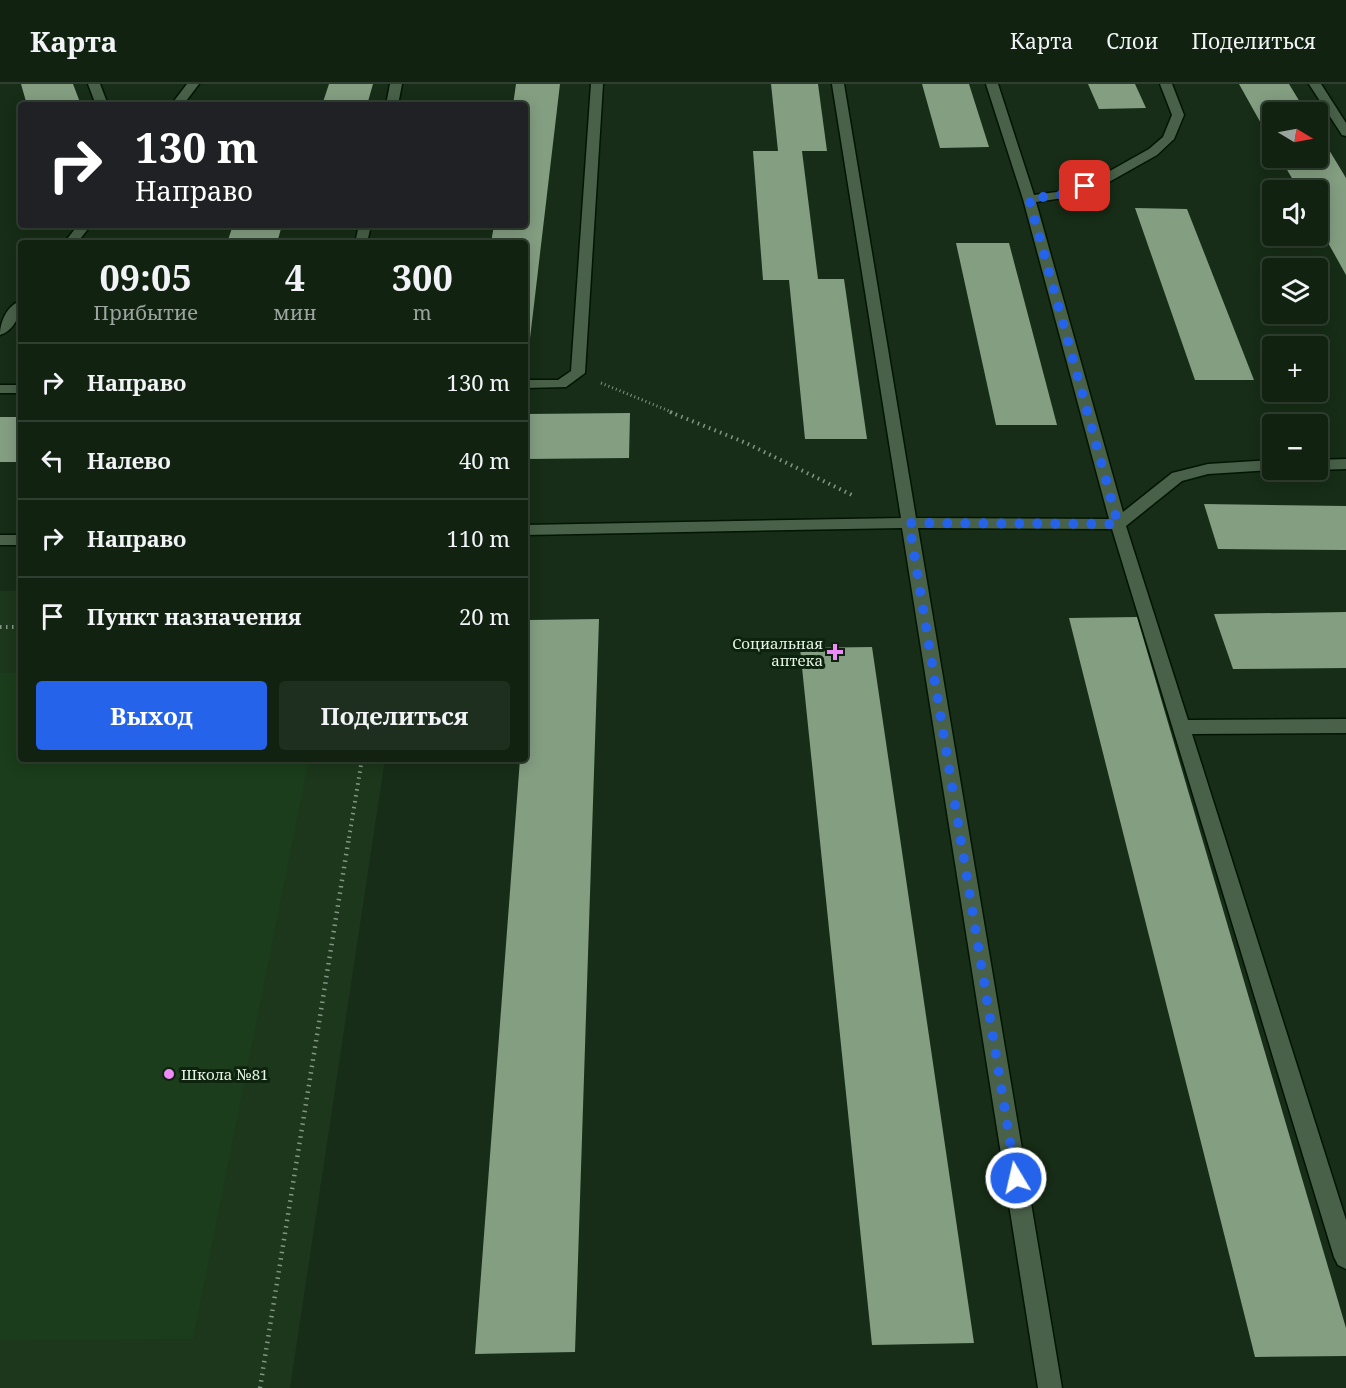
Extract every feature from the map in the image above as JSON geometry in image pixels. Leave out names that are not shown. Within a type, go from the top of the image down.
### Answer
[{"type":"lane","points":[[94,84],[101,102]]},
{"type":"lane","points":[[179,102],[193,84]]},
{"type":"lane","points":[[393,102],[396,84]]},
{"type":"lane","points":[[528,384],[561,384],[578,373],[597,84]]},
{"type":"lane","points":[[838,84],[1050,1388]]},
{"type":"lane","points":[[992,84],[1029,199],[1118,524],[1346,1257]]},
{"type":"lane","points":[[1029,199],[1066,194],[1105,178],[1153,152],[1168,138],[1178,114],[1166,84]]},
{"type":"lane","points":[[1316,84],[1346,132]]},
{"type":"lane","points":[[72,240],[82,228]]},
{"type":"lane","points":[[1,326],[18,308]]},
{"type":"lane","points":[[0,389],[18,389]]},
{"type":"lane","points":[[1328,465],[1346,465]]},
{"type":"lane","points":[[528,530],[909,523],[1118,524],[1177,477],[1208,469],[1262,466]]},
{"type":"lane","points":[[0,540],[18,540]]},
{"type":"lane","points":[[1181,727],[1346,726]]},
{"type":"path","points":[[578,373],[746,443],[858,498]]},
{"type":"path","points":[[0,627],[18,627]]},
{"type":"path","points":[[260,1388],[362,762]]},
{"type":"shaded area","name":"Школа №81","points":[[0,591],[18,591],[18,762],[385,762],[290,1388],[0,1388]]},
{"type":"shaded area","name":"Школа №81","points":[[0,673],[18,673],[18,762],[308,762],[193,1339],[0,1340]]},
{"type":"building","points":[[21,84],[73,84],[80,102],[26,102]]},
{"type":"building","points":[[329,84],[373,84],[368,102],[323,102]]},
{"type":"building","points":[[516,84],[560,84],[528,356],[528,240],[492,240],[494,228],[528,228],[528,102],[513,102]]},
{"type":"building","points":[[771,84],[818,84],[827,151],[802,151],[818,279],[844,279],[867,439],[805,439],[789,280],[763,280],[753,151],[778,151]]},
{"type":"building","points":[[922,84],[969,84],[989,147],[940,148]]},
{"type":"building","points":[[1088,84],[1135,84],[1146,108],[1099,109]]},
{"type":"building","points":[[1239,84],[1289,84],[1300,102],[1262,102],[1262,125]]},
{"type":"building","points":[[1328,148],[1346,178],[1346,275],[1328,243],[1328,180],[1293,180],[1286,168],[1328,168]]},
{"type":"building","points":[[1135,208],[1187,209],[1254,380],[1195,380]]},
{"type":"building","points":[[232,228],[281,228],[278,240],[228,240]]},
{"type":"building","points":[[956,243],[1009,243],[1057,425],[996,425]]},
{"type":"building","points":[[630,413],[629,458],[528,459],[528,414]]},
{"type":"building","points":[[0,417],[18,417],[18,462],[0,462]]},
{"type":"building","points":[[1204,504],[1346,506],[1346,550],[1218,549]]},
{"type":"building","points":[[1346,612],[1346,668],[1233,669],[1214,614]]},
{"type":"building","points":[[1137,617],[1346,1328],[1346,1356],[1255,1357],[1069,618]]},
{"type":"building","points":[[599,619],[575,1352],[475,1354],[520,762],[528,762],[530,620]]},
{"type":"building","points":[[872,647],[974,1343],[872,1345],[800,648]]},
{"type":"place","name":"Социальная аптека","points":[[835,652]]},
{"type":"place","name":"Школа №81","points":[[169,1074]]},
{"type":"route","points":[[1016,1178],[909,523],[1118,524],[1029,199],[1066,194],[1085,186]]}]
